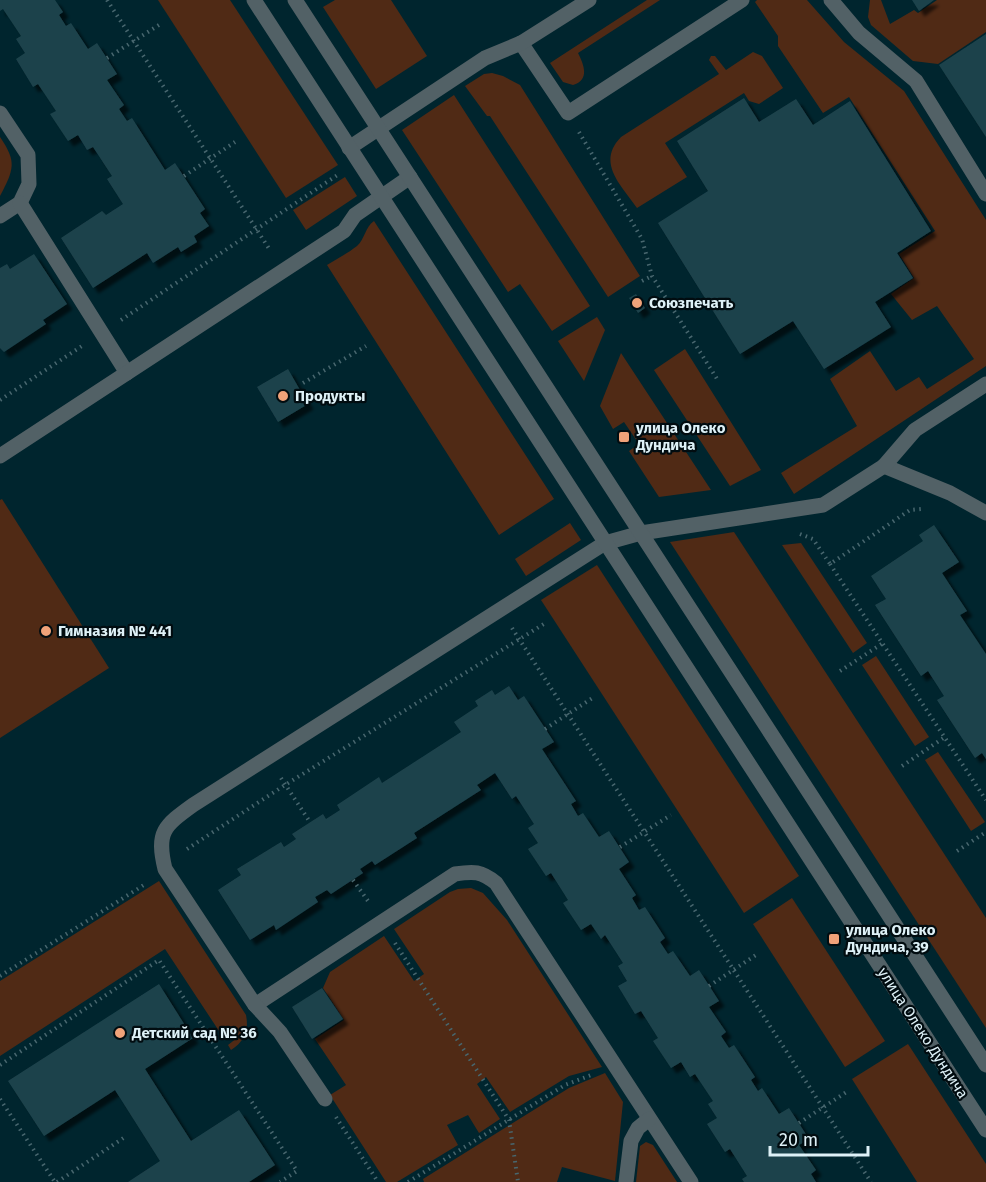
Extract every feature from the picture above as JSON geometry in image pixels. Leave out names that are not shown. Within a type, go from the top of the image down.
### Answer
[{"type":"street","name":"улица Олеко Дундича","points":[[254,0],[986,1130]]},
{"type":"street","points":[[295,0],[986,1065]]},
{"type":"street","points":[[350,148],[485,58],[521,43],[589,0]]},
{"type":"street","points":[[521,43],[568,113],[742,0]]},
{"type":"street","points":[[831,0],[859,33],[916,81],[986,194]]},
{"type":"street","points":[[0,113],[28,155],[29,184],[20,203],[0,216]]},
{"type":"street","points":[[0,456],[344,231],[355,215],[410,177]]},
{"type":"street","points":[[20,203],[127,373]]},
{"type":"street","points":[[325,1099],[280,1032],[255,1005],[165,869],[160,850],[163,832],[173,820],[605,543],[641,533],[823,505],[884,466],[915,430],[986,384]]},
{"type":"street","points":[[884,466],[950,494],[986,513]]},
{"type":"street","points":[[255,1005],[455,874],[470,871],[484,874],[496,883],[691,1182]]},
{"type":"street","points":[[626,1182],[631,1141],[638,1128],[649,1119]]},
{"type":"path","points":[[107,0],[270,250]]},
{"type":"path","points":[[107,58],[159,25]]},
{"type":"path","points":[[568,113],[642,239],[652,276],[719,382]]},
{"type":"path","points":[[184,176],[235,142]]},
{"type":"path","points":[[0,400],[342,172]]},
{"type":"path","points":[[642,281],[652,276]]},
{"type":"path","points":[[303,383],[366,346]]},
{"type":"path","points":[[830,564],[910,510],[925,510]]},
{"type":"path","points":[[789,536],[800,534],[813,538],[986,800]]},
{"type":"path","points":[[501,610],[871,1182]]},
{"type":"path","points":[[0,976],[156,877],[177,856],[285,785],[547,622]]},
{"type":"path","points":[[840,671],[883,643]]},
{"type":"path","points":[[545,729],[594,696]]},
{"type":"path","points":[[902,766],[945,737]]},
{"type":"path","points":[[267,758],[310,822]]},
{"type":"path","points":[[620,847],[670,815]]},
{"type":"path","points":[[957,851],[986,832]]},
{"type":"path","points":[[353,880],[509,1120],[518,1182]]},
{"type":"path","points":[[709,986],[759,953]]},
{"type":"path","points":[[0,1065],[159,960],[297,1171],[280,1182]]},
{"type":"path","points":[[408,1182],[417,1180],[566,1085],[614,1066]]},
{"type":"path","points":[[799,1123],[848,1091]]},
{"type":"path","points":[[0,1099],[56,1182],[124,1137]]},
{"type":"path","points":[[325,1099],[378,1182]]},
{"type":"shaded area","points":[[158,0],[230,0],[338,165],[286,198]]},
{"type":"shaded area","points":[[335,0],[391,0],[427,56],[376,89],[323,7]]},
{"type":"shaded area","points":[[647,0],[660,0],[578,53],[584,67],[582,80],[573,85],[563,82],[550,63]]},
{"type":"shaded area","points":[[757,0],[807,0],[844,42],[904,91],[986,220],[986,366],[794,494],[781,473],[857,426],[830,379],[870,351],[896,391],[919,377],[927,389],[974,359],[937,306],[912,320],[891,294],[914,278],[899,254],[935,231],[849,97],[823,113],[778,46],[778,36],[755,2]]},
{"type":"shaded area","points":[[870,0],[881,0],[890,24],[914,10],[918,13],[937,0],[986,0],[986,32],[938,64],[913,61],[871,25],[868,17]]},
{"type":"shaded area","points":[[753,52],[762,56],[783,88],[759,104],[749,101],[744,93],[665,143],[687,177],[637,208],[618,182],[611,165],[614,147],[621,137],[719,74],[709,60],[711,56],[715,56],[726,70]]},
{"type":"shaded area","points":[[492,73],[520,85],[640,276],[608,297],[490,116],[487,116],[465,86],[484,74]]},
{"type":"shaded area","points":[[454,95],[590,306],[552,331],[520,284],[508,292],[402,130]]},
{"type":"shaded area","points":[[0,137],[9,153],[12,166],[0,196]]},
{"type":"shaded area","points":[[345,177],[357,196],[306,230],[293,210]]},
{"type":"shaded area","points":[[374,221],[554,499],[499,535],[327,265],[357,246]]},
{"type":"shaded area","points":[[597,317],[605,330],[584,381],[558,341]]},
{"type":"shaded area","points":[[685,349],[761,470],[730,486],[654,370]]},
{"type":"shaded area","points":[[621,353],[711,490],[659,497],[629,451],[639,444],[624,422],[613,429],[600,406]]},
{"type":"shaded area","points":[[2,499],[109,668],[0,738],[0,500]]},
{"type":"shaded area","points":[[570,523],[581,540],[526,576],[515,559]]},
{"type":"shaded area","points":[[734,532],[986,918],[986,1028],[670,542]]},
{"type":"shaded area","points":[[801,543],[867,643],[853,653],[782,545]]},
{"type":"shaded area","points":[[597,565],[799,876],[744,913],[541,600]]},
{"type":"shaded area","points":[[876,656],[929,737],[915,746],[862,665]]},
{"type":"shaded area","points":[[938,752],[985,822],[971,831],[925,760]]},
{"type":"shaded area","points":[[159,881],[246,1015],[247,1026],[240,1043],[231,1050],[228,1045],[237,1038],[231,1028],[221,1034],[165,949],[0,1056],[0,981]]},
{"type":"shaded area","points":[[471,888],[483,893],[507,920],[602,1067],[569,1076],[510,1112],[486,1077],[477,1084],[500,1119],[479,1133],[468,1115],[447,1125],[458,1145],[397,1182],[386,1182],[330,1095],[346,1085],[315,1039],[344,1020],[323,988],[330,972],[384,936],[414,981],[424,974],[394,929],[450,892]]},
{"type":"shaded area","points":[[792,898],[885,1041],[845,1067],[753,924]]},
{"type":"shaded area","points":[[908,1044],[986,1164],[986,1182],[917,1182],[852,1079]]},
{"type":"shaded area","points":[[605,1073],[623,1102],[615,1181],[562,1167],[557,1182],[424,1182],[423,1179],[569,1088]]},
{"type":"shaded area","points":[[646,1142],[653,1145],[677,1182],[636,1182],[640,1146]]},
{"type":"building","points":[[0,0],[55,0],[63,12],[59,15],[66,26],[71,23],[88,49],[97,43],[117,74],[107,80],[124,105],[119,109],[127,121],[132,118],[165,170],[175,163],[205,209],[200,213],[209,226],[194,236],[197,242],[181,252],[178,247],[153,263],[147,253],[93,288],[61,238],[102,211],[106,215],[123,204],[107,179],[112,176],[93,147],[87,150],[78,135],[68,141],[50,114],[56,111],[38,84],[33,87],[16,59],[25,53],[16,39],[21,36],[3,9],[0,11]]},
{"type":"building","points":[[912,0],[934,0],[919,11]]},
{"type":"building","points":[[986,34],[986,137],[939,65]]},
{"type":"building","points":[[744,98],[759,122],[796,99],[813,125],[850,101],[931,231],[897,253],[913,278],[875,302],[891,327],[824,369],[793,321],[740,354],[658,223],[708,191],[677,141]]},
{"type":"building","points":[[34,254],[67,304],[43,320],[46,324],[4,352],[0,348],[0,268],[7,264],[10,269]]},
{"type":"building","name":"Союзпечать","points":[[636,294],[645,308],[638,313],[629,298]]},
{"type":"building","name":"Продукты","points":[[288,369],[308,404],[278,422],[257,387]]},
{"type":"building","points":[[934,525],[959,562],[942,573],[967,611],[960,615],[986,654],[986,759],[982,753],[975,758],[937,700],[944,696],[928,671],[921,676],[875,605],[886,599],[871,576],[923,541],[919,535]]},
{"type":"building","points":[[509,686],[518,700],[524,696],[554,742],[542,749],[576,801],[571,804],[578,816],[583,813],[599,837],[609,831],[629,862],[619,869],[636,895],[632,898],[639,910],[645,907],[665,938],[660,942],[668,954],[673,951],[690,976],[699,970],[719,1001],[709,1007],[726,1032],[721,1036],[729,1048],[734,1045],[755,1077],[751,1080],[758,1091],[762,1088],[779,1114],[789,1108],[809,1139],[799,1145],[816,1170],[811,1174],[816,1182],[744,1182],[742,1179],[747,1176],[730,1149],[725,1152],[707,1124],[717,1118],[708,1104],[713,1101],[695,1074],[690,1077],[681,1062],[671,1068],[653,1041],[658,1038],[641,1011],[635,1014],[618,986],[627,981],[618,966],[623,963],[605,935],[601,939],[591,924],[581,930],[563,903],[568,900],[551,873],[546,876],[528,849],[538,843],[528,828],[534,824],[516,796],[512,799],[495,773],[477,785],[481,790],[414,833],[417,838],[375,865],[372,861],[360,869],[363,873],[331,894],[327,890],[315,897],[318,902],[276,930],[274,925],[250,940],[218,890],[241,875],[237,869],[281,842],[284,847],[296,839],[292,834],[323,814],[326,819],[340,810],[337,805],[379,777],[382,783],[461,732],[454,722],[478,706],[475,701],[492,690],[495,695]]},
{"type":"building","points":[[159,984],[193,1038],[145,1069],[191,1141],[239,1110],[275,1165],[249,1182],[128,1182],[160,1161],[115,1090],[44,1136],[8,1081]]},
{"type":"building","points":[[322,988],[343,1019],[312,1039],[292,1007]]},
{"type":"place","name":"Союзпечать","points":[[637,303]]},
{"type":"place","name":"Продукты","points":[[283,396]]},
{"type":"place","name":"улица Олеко Дундича","points":[[624,437]]},
{"type":"place","name":"Гимназия № 441","points":[[46,631]]},
{"type":"place","name":"улица Олеко Дундича, 39","points":[[834,939]]},
{"type":"place","name":"Детский сад № 36","points":[[120,1033]]}]
